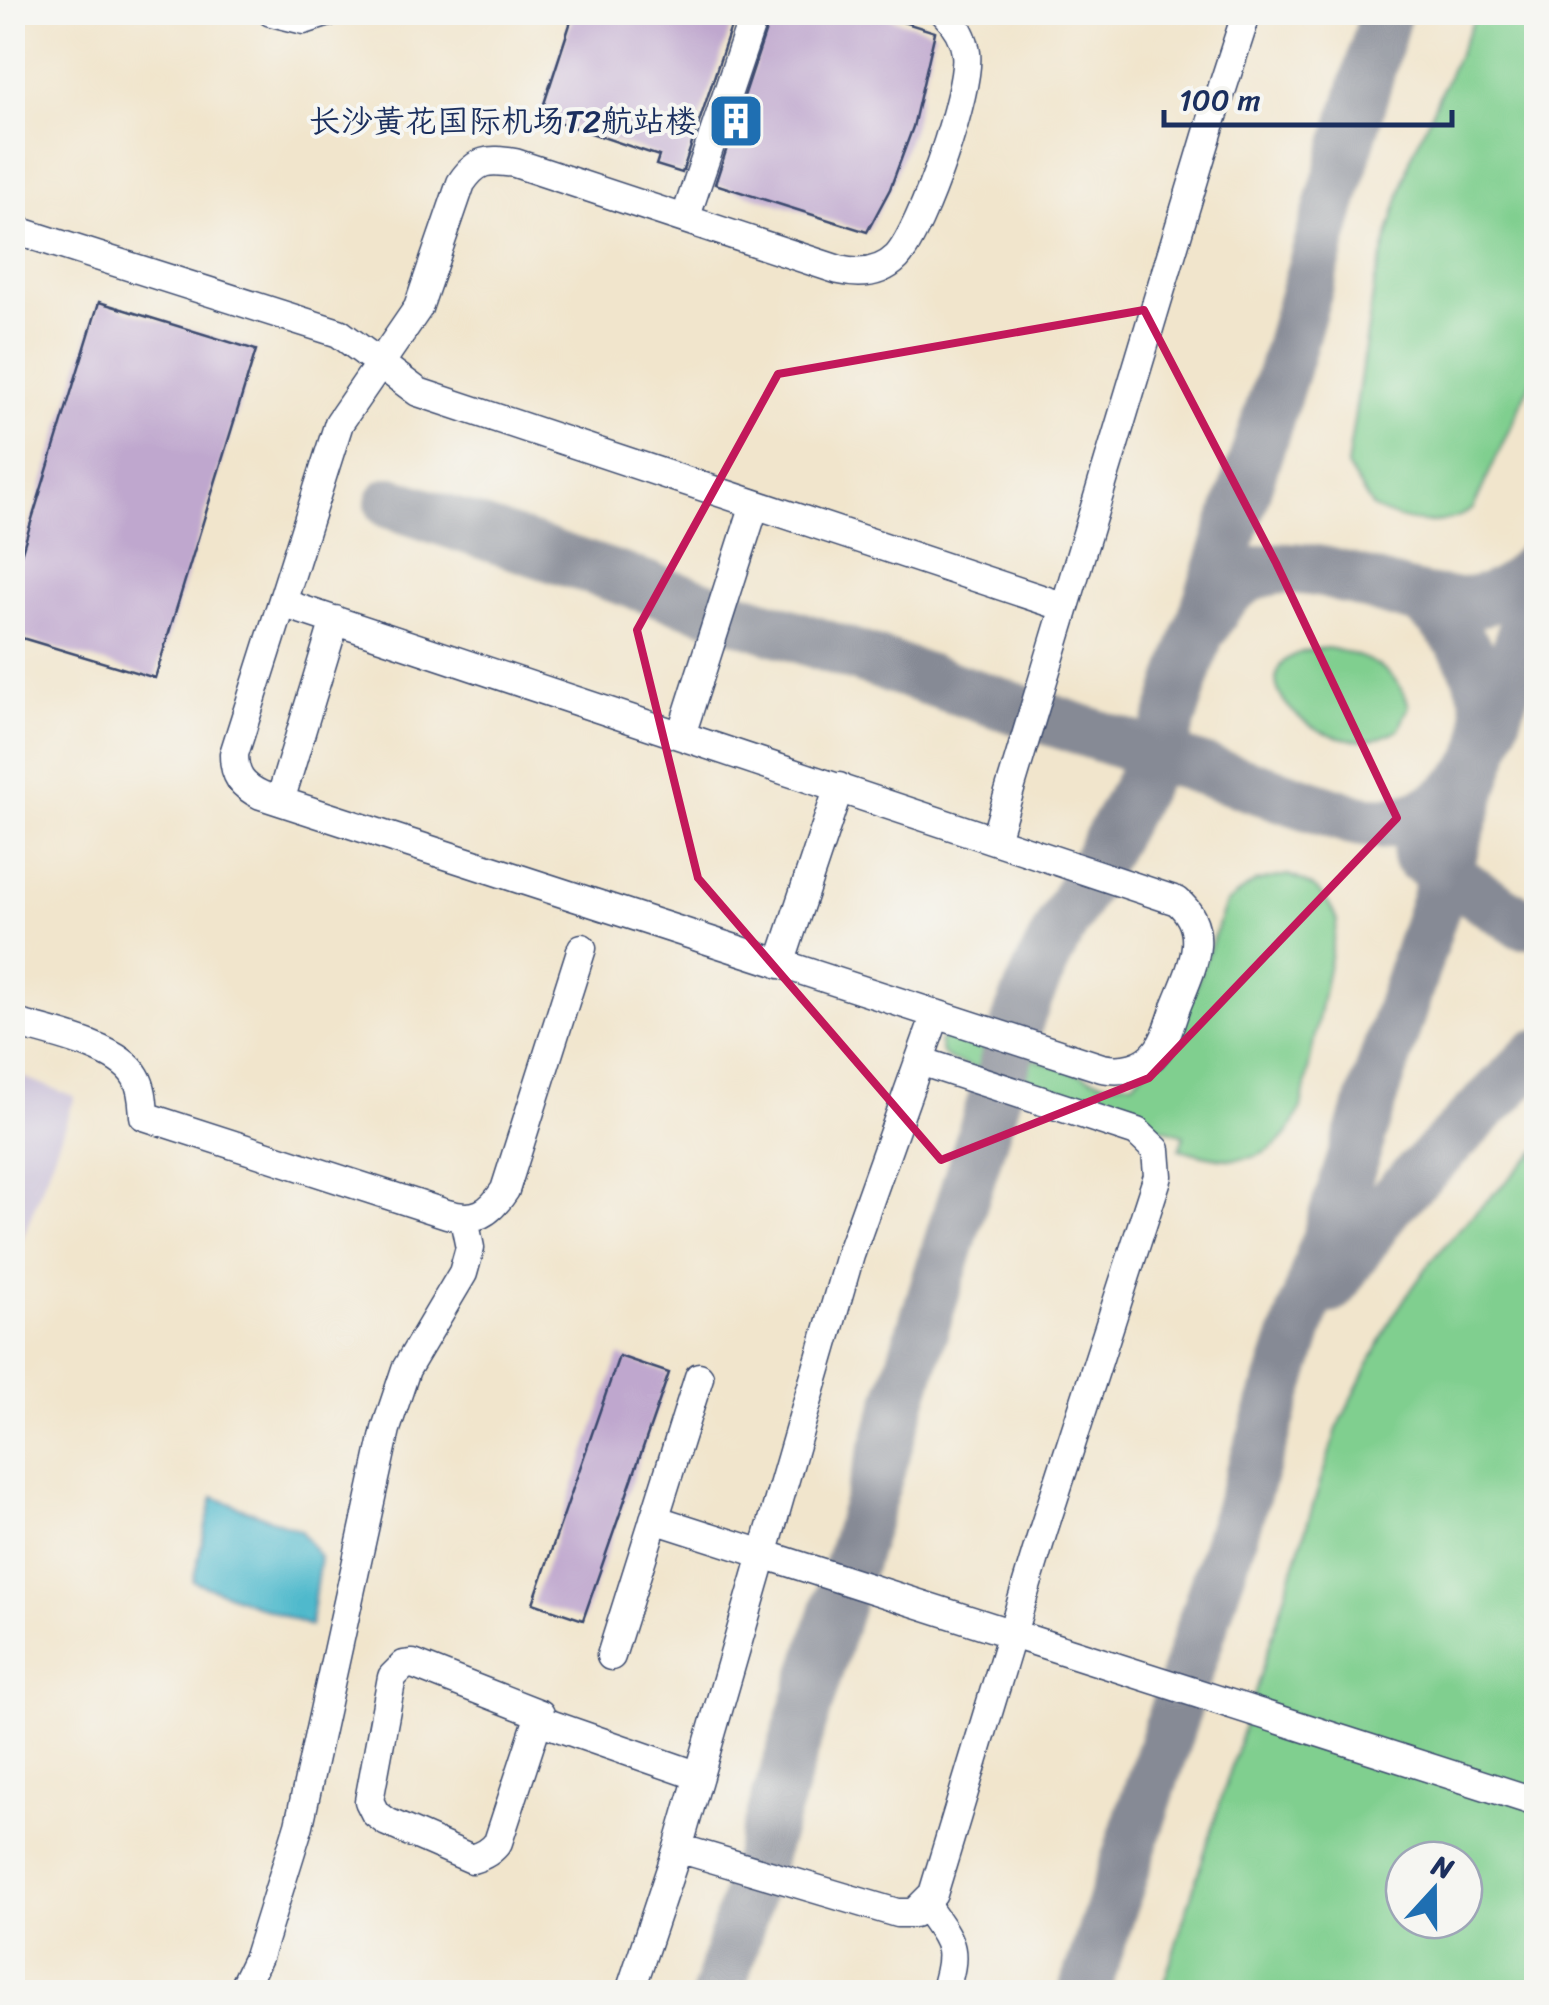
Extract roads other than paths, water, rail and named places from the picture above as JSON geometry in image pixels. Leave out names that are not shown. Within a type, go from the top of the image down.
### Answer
[{"type":"lane","points":[[271,12],[304,20],[329,12]]},
{"type":"lane","points":[[685,219],[754,12]]},
{"type":"lane","points":[[282,603],[1177,901],[1194,920],[1196,955],[1158,1050],[1149,1059],[1126,1070],[1102,1068],[248,790],[234,769],[234,754],[339,423],[418,308],[460,183],[471,168],[486,161],[515,163],[851,272],[866,273],[896,258],[922,212],[964,84],[967,67],[962,37],[944,12]]},
{"type":"lane","points":[[995,839],[1247,12]]},
{"type":"lane","points":[[12,229],[340,333],[418,392],[1066,607]]},
{"type":"lane","points":[[681,735],[756,504]]},
{"type":"lane","points":[[280,801],[334,620]]},
{"type":"lane","points":[[780,964],[839,787]]},
{"type":"lane","points":[[12,1022],[121,1059],[136,1075],[144,1116],[464,1219],[492,1210],[505,1190],[582,948]]},
{"type":"lane","points":[[630,1992],[700,1776],[850,1256],[936,1014]]},
{"type":"lane","points":[[678,1848],[897,1914],[914,1913],[925,1905],[940,1881],[1013,1632],[1158,1176],[1156,1150],[1137,1132],[920,1061]]},
{"type":"lane","points":[[241,1992],[258,1957],[299,1826],[386,1429],[406,1369],[464,1273],[470,1248],[464,1219]]},
{"type":"lane","points":[[611,1656],[699,1377]]},
{"type":"lane","points":[[654,1519],[1536,1802]]},
{"type":"lane","points":[[413,1664],[540,1714],[538,1720],[498,1842],[489,1852],[472,1859],[387,1822],[371,1807],[368,1793],[392,1677],[404,1665],[413,1664]]},
{"type":"lane","points":[[538,1720],[700,1776]]},
{"type":"lane","points":[[925,1905],[952,1949],[944,1992]]},
{"type":"water","points":[[213,1497],[300,1530],[320,1557],[310,1626],[193,1581]]},
{"type":"place","name":"长沙黄花国际机场T2航站楼","points":[[736,121]]}]
